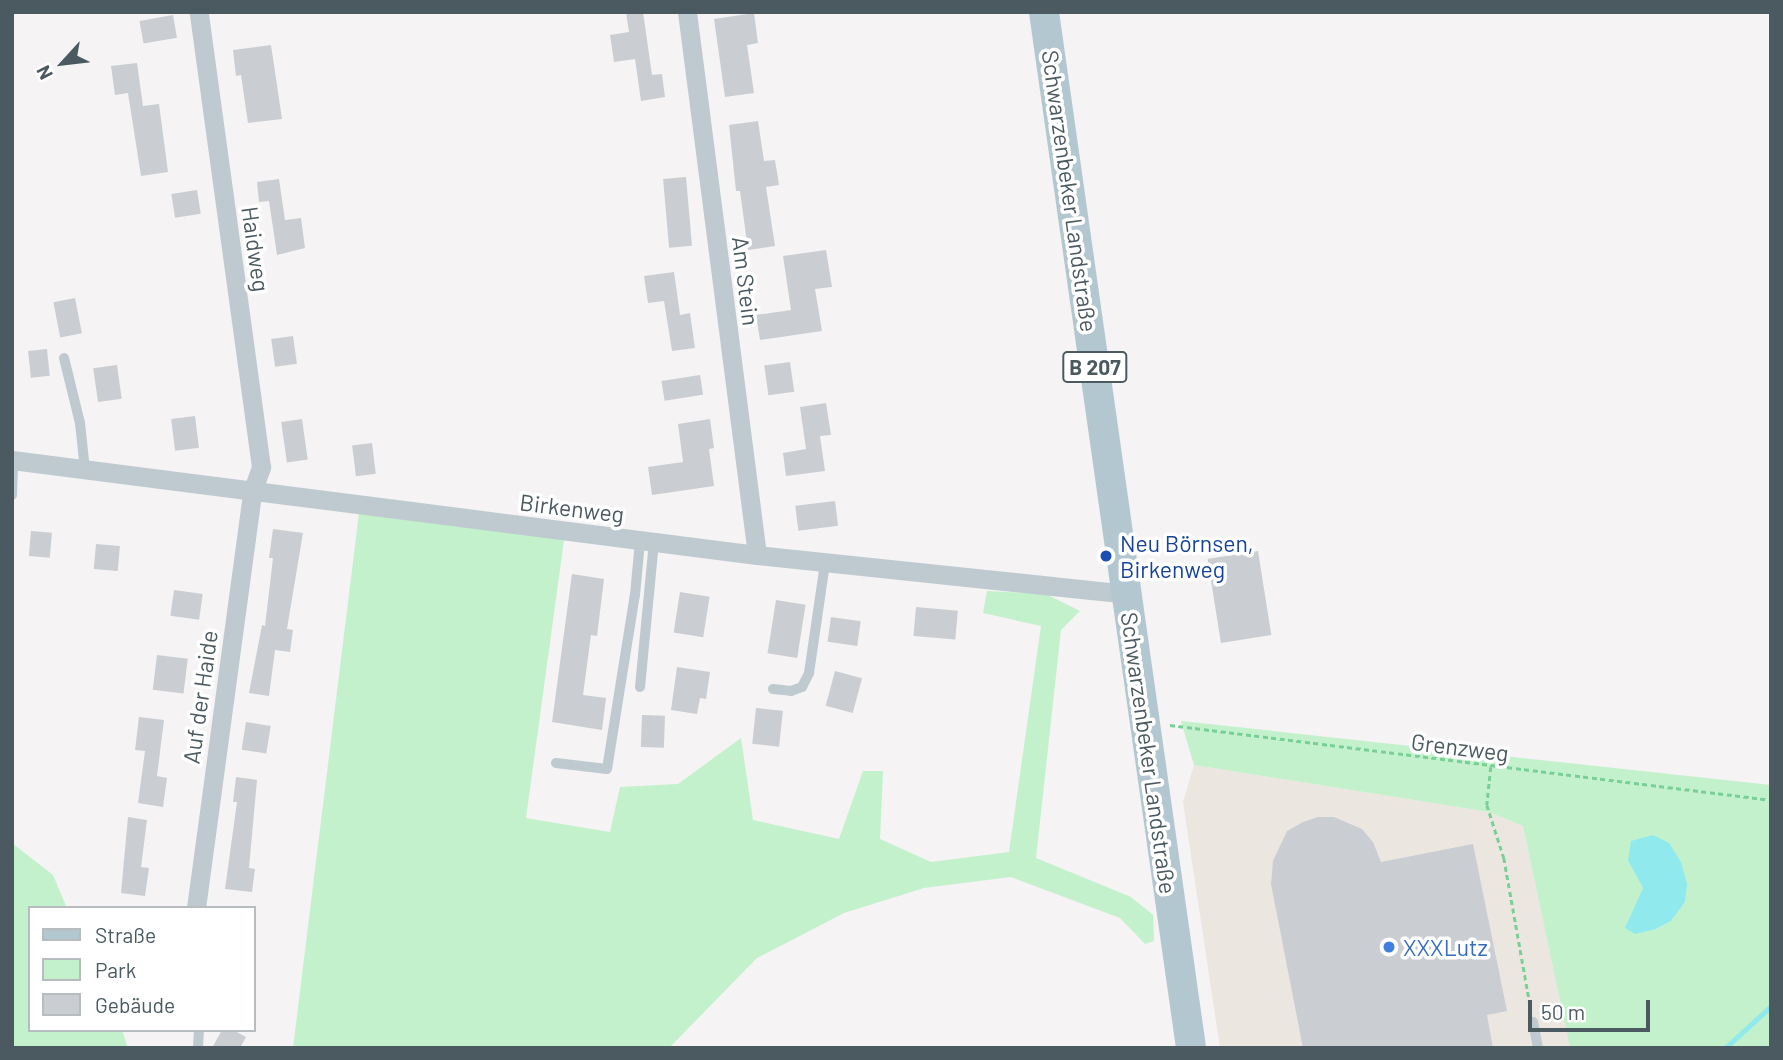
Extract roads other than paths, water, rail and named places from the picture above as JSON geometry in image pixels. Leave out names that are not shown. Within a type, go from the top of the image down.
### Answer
[{"type":"main road","name":"Schwarzenbeker Landstraße","points":[[1044,12],[1191,1048]]},
{"type":"street","name":"Haidweg","points":[[199,12],[261,467],[252,492]]},
{"type":"street","name":"Am Stein","points":[[687,12],[757,555]]},
{"type":"street","name":"Birkenweg","points":[[13,460],[647,542],[1127,594]]},
{"type":"street","name":"Auf der Haide","points":[[196,906],[252,492]]},
{"type":"lane","points":[[64,358],[80,423],[85,470]]},
{"type":"lane","points":[[12,495],[13,460]]},
{"type":"lane","points":[[640,687],[647,542]]},
{"type":"lane","points":[[556,763],[607,769],[635,595],[647,542]]},
{"type":"lane","points":[[773,689],[791,691],[802,687],[809,673],[825,563]]},
{"type":"lane","points":[[1533,1022],[1538,1048]]},
{"type":"water","points":[[1653,835],[1669,843],[1681,862],[1687,884],[1685,902],[1671,921],[1656,929],[1635,934],[1625,928],[1643,888],[1628,861],[1631,841]]},
{"type":"waterway","points":[[1725,1048],[1771,1006]]},
{"type":"place","name":"Neu Börnsen, Birkenweg","points":[[1106,556]]},
{"type":"place","name":"XXXLutz","points":[[1389,947]]}]
